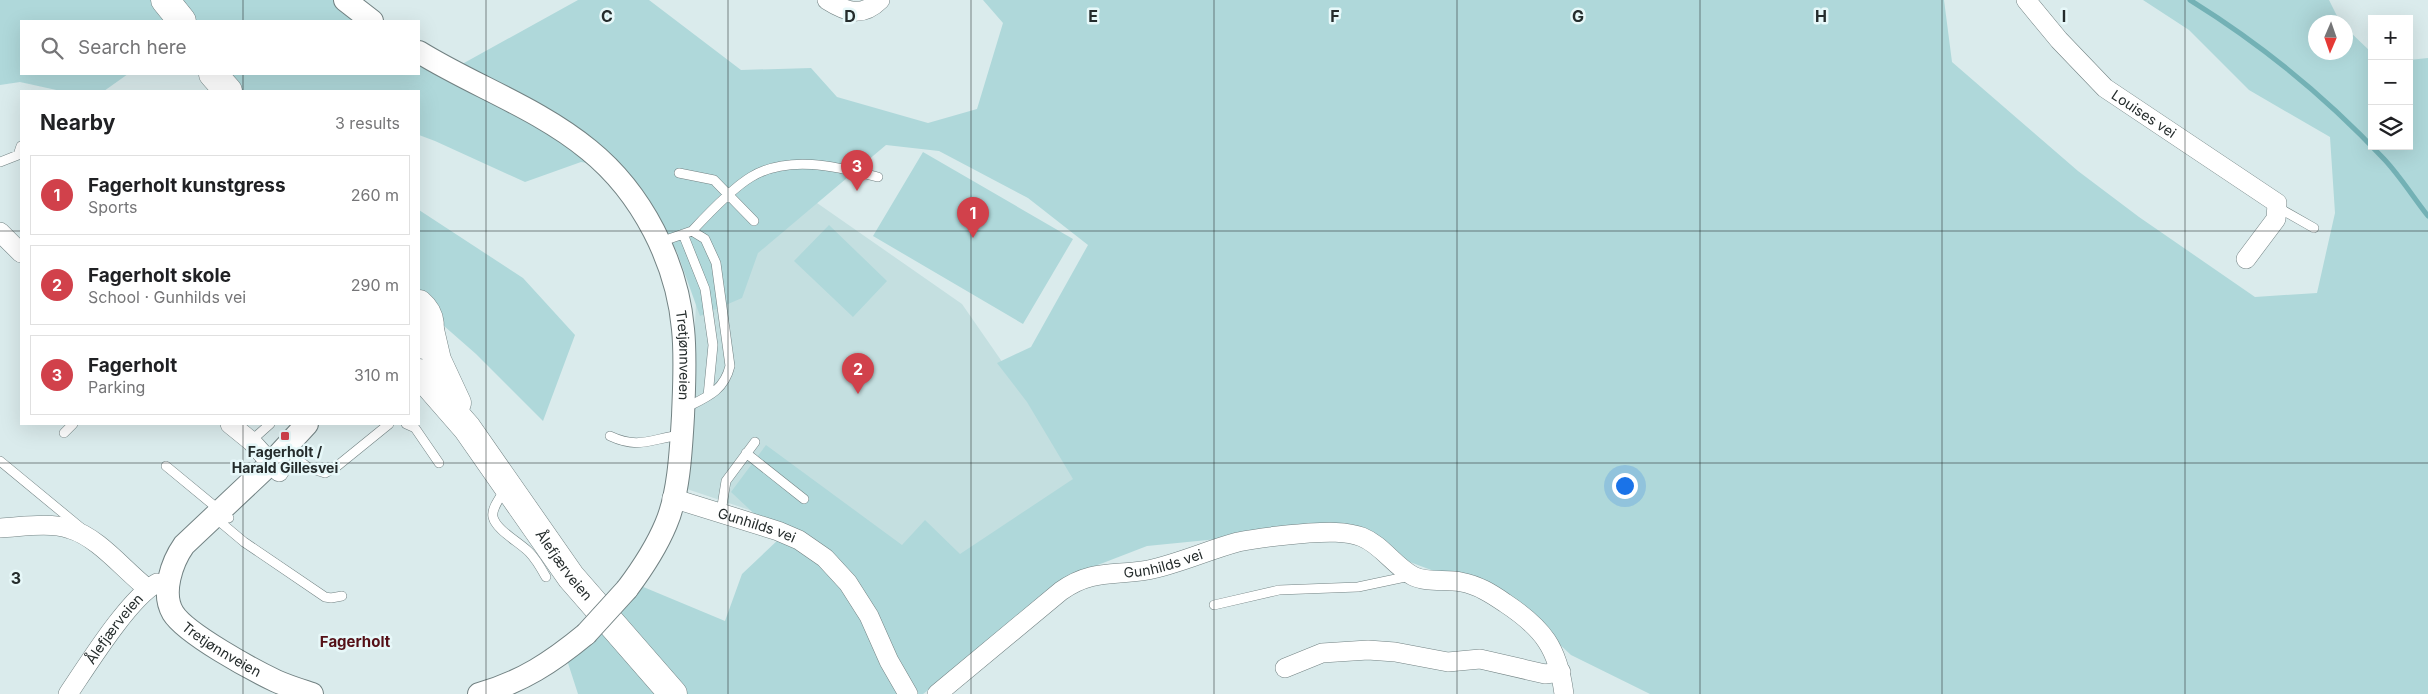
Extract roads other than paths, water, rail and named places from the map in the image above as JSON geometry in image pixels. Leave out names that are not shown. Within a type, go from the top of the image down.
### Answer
[{"type":"main road","points":[[154,0],[170,20]]},
{"type":"main road","points":[[165,0],[181,20]]},
{"type":"main road","name":"Ålefjærveien","points":[[420,305],[427,313],[425,340],[437,360],[467,428]]},
{"type":"main road","name":"Ålefjærveien","points":[[420,374],[467,428],[577,584],[673,694]]},
{"type":"street","points":[[344,0],[371,20]]},
{"type":"street","points":[[827,0],[852,12],[865,11],[880,0]]},
{"type":"street","name":"Louises vei","points":[[2026,0],[2059,40],[2105,88],[2278,203],[2277,207]]},
{"type":"street","name":"Tretjønnveien","points":[[420,53],[509,99],[589,150],[612,172],[636,200],[660,242],[673,279],[683,330],[682,435],[666,524],[656,545],[627,589],[586,634],[562,654],[516,682],[479,694]]},
{"type":"street","points":[[2246,259],[2276,219],[2277,207]]},
{"type":"street","points":[[0,232],[20,251]]},
{"type":"street","points":[[231,425],[251,441],[282,460]]},
{"type":"street","name":"Ålefjærveien","points":[[282,460],[306,425]]},
{"type":"street","name":"Ålefjærveien","points":[[68,694],[123,617],[147,588],[186,565],[221,517],[323,425]]},
{"type":"street","name":"Gunhilds vei","points":[[672,498],[778,531],[799,540],[825,558],[848,583],[869,616],[889,661],[908,694]]},
{"type":"street","points":[[0,528],[57,526],[88,536],[147,588]]},
{"type":"street","name":"Gunhilds vei","points":[[937,694],[1074,582],[1093,575],[1148,570],[1238,542],[1276,535],[1329,532],[1361,537],[1373,543],[1413,576],[1427,580],[1461,582],[1476,586],[1528,618],[1552,647],[1561,672],[1564,694]]},
{"type":"street","name":"Tretjønnveien","points":[[171,575],[169,602],[173,613],[183,623],[222,650],[276,681],[312,694]]},
{"type":"street","points":[[1285,668],[1322,653],[1368,650],[1394,652],[1448,662],[1480,659],[1545,674],[1561,672]]},
{"type":"lane","points":[[0,162],[18,155],[20,149]]},
{"type":"lane","points":[[660,242],[692,231],[751,177],[774,167],[834,166],[878,177]]},
{"type":"lane","points":[[679,173],[714,180],[754,220]]},
{"type":"lane","name":"Louises vei","points":[[2277,207],[2314,228]]},
{"type":"lane","points":[[683,409],[716,392],[727,378],[730,366],[716,263],[705,239],[692,231]]},
{"type":"lane","points":[[683,234],[705,290],[713,345],[708,396]]},
{"type":"lane","points":[[64,432],[72,425]]},
{"type":"lane","points":[[251,441],[269,425]]},
{"type":"lane","points":[[282,460],[325,473],[336,467],[388,425]]},
{"type":"lane","points":[[408,425],[415,428],[439,463]]},
{"type":"lane","points":[[610,436],[636,444],[682,435]]},
{"type":"lane","points":[[721,512],[726,481],[755,442]]},
{"type":"lane","points":[[746,452],[804,499]]},
{"type":"lane","points":[[0,461],[50,500],[88,536]]},
{"type":"lane","points":[[166,466],[221,517],[244,542],[325,597],[342,596]]},
{"type":"lane","points":[[507,487],[494,509],[493,518],[498,526],[518,541],[535,559],[546,577]]},
{"type":"lane","name":"Gunhilds vei","points":[[1214,605],[1279,590],[1358,587],[1413,576]]},
{"type":"waterway","points":[[2190,0],[2268,54],[2316,93],[2362,136],[2390,166],[2428,216]]},
{"type":"place","name":"Fagerholt","points":[[857,191]]},
{"type":"place","name":"Fagerholt kunstgress","points":[[973,238]]},
{"type":"place","name":"Fagerholt skole","points":[[858,394]]},
{"type":"place","name":"Fagerholt / Harald Gillesvei","points":[[285,436]]},
{"type":"district","name":"Fagerholt","points":[[355,642]]}]
